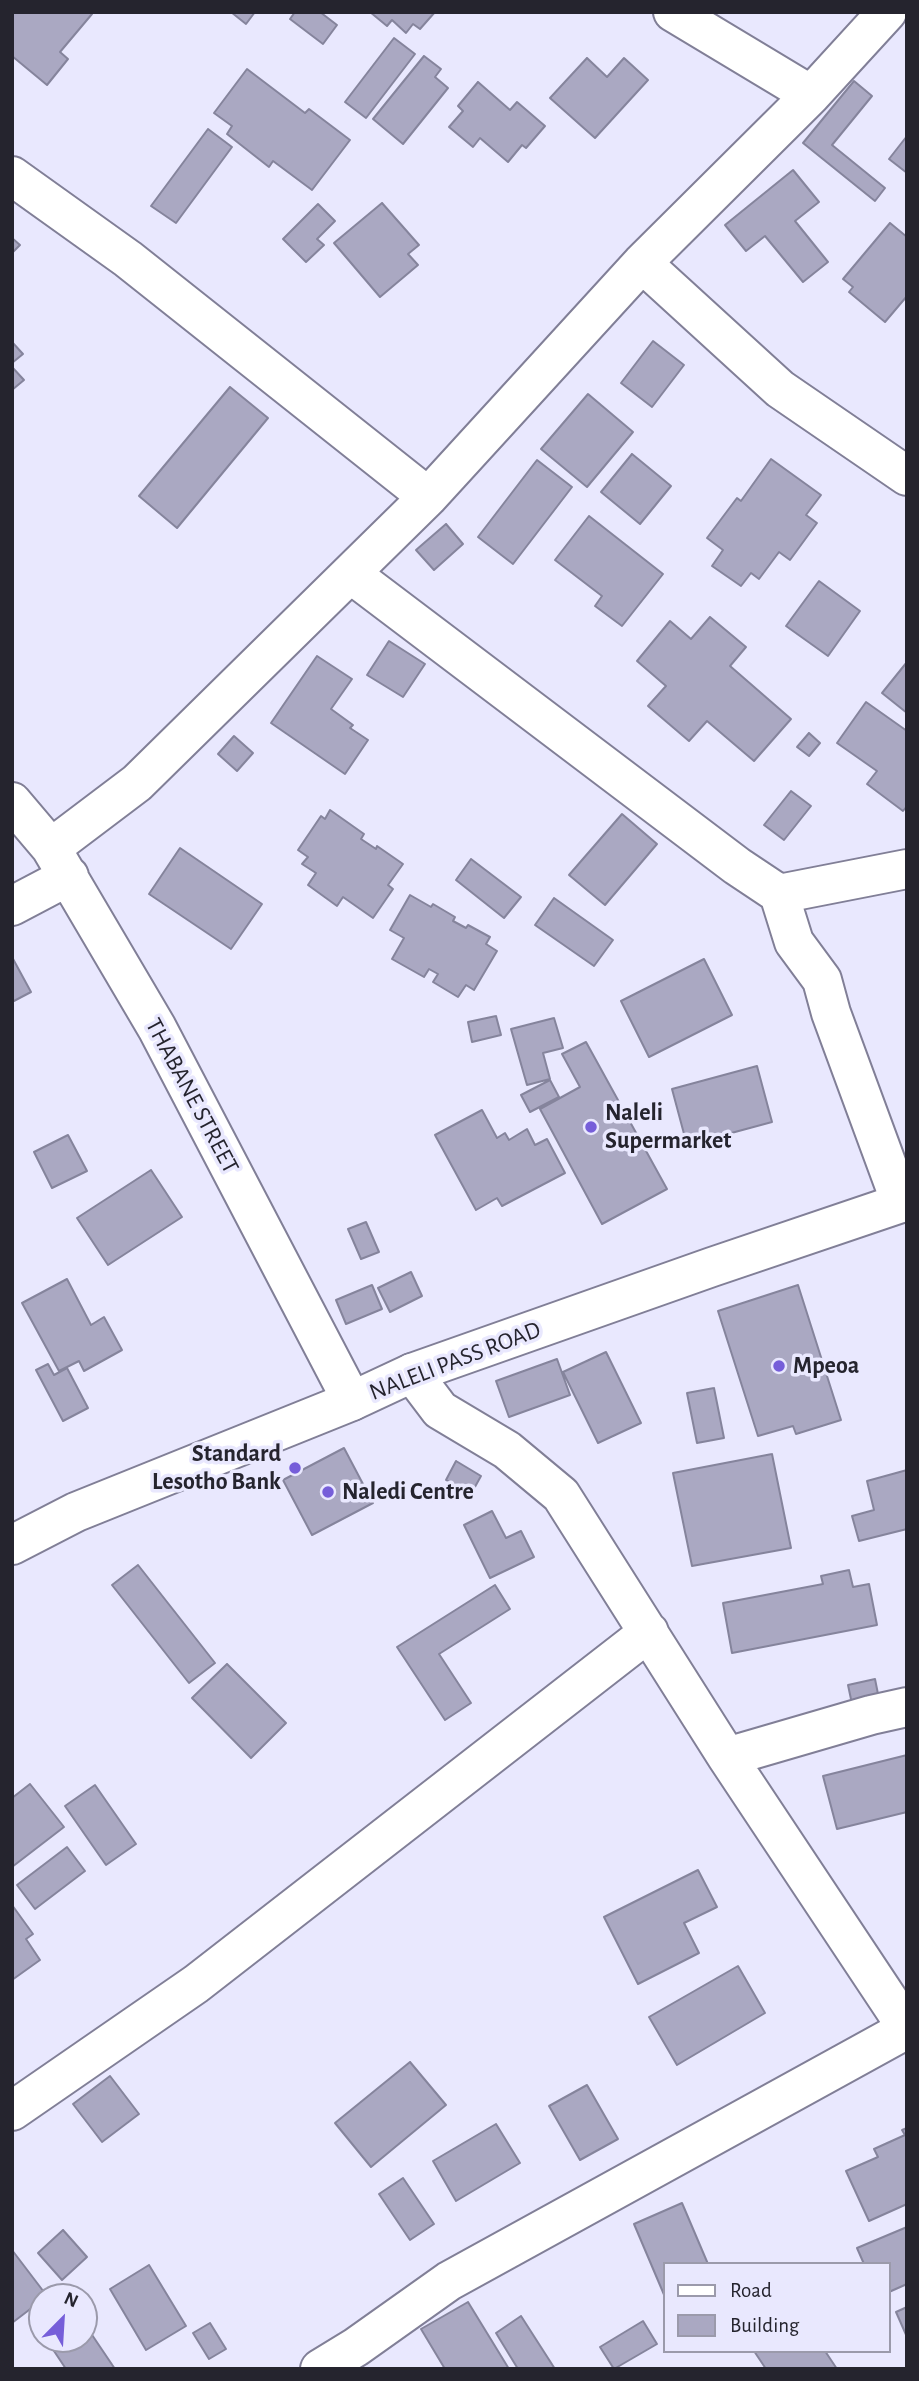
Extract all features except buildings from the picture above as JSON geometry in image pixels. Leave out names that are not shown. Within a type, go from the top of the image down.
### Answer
[{"type":"street","points":[[673,12],[811,96]]},
{"type":"street","points":[[12,906],[60,862],[428,498],[642,262],[811,96],[887,12]]},
{"type":"street","points":[[12,176],[128,259],[428,498]]},
{"type":"street","points":[[642,262],[780,389],[907,476]]},
{"type":"street","points":[[351,574],[737,866],[779,894],[794,942],[822,980],[831,1013],[904,1202]]},
{"type":"street","name":"THABANE STREET","points":[[12,802],[60,862],[157,1028],[352,1401]]},
{"type":"street","points":[[779,894],[907,869]]},
{"type":"street","name":"NALELI PASS ROAD","points":[[12,1545],[76,1512],[352,1401],[412,1373],[904,1202]]},
{"type":"street","points":[[320,2369],[360,2358],[449,2281],[907,2028],[727,1757],[562,1495],[507,1450],[440,1410],[412,1373]]},
{"type":"street","points":[[12,2110],[196,1984],[649,1632]]},
{"type":"street","points":[[727,1757],[907,1707]]},
{"type":"place","name":"Naleli Supermarket","points":[[591,1127]]},
{"type":"place","name":"Mpeoa","points":[[779,1366]]},
{"type":"place","name":"Standard Lesotho Bank","points":[[295,1468]]},
{"type":"place","name":"Naledi Centre","points":[[328,1492]]}]
